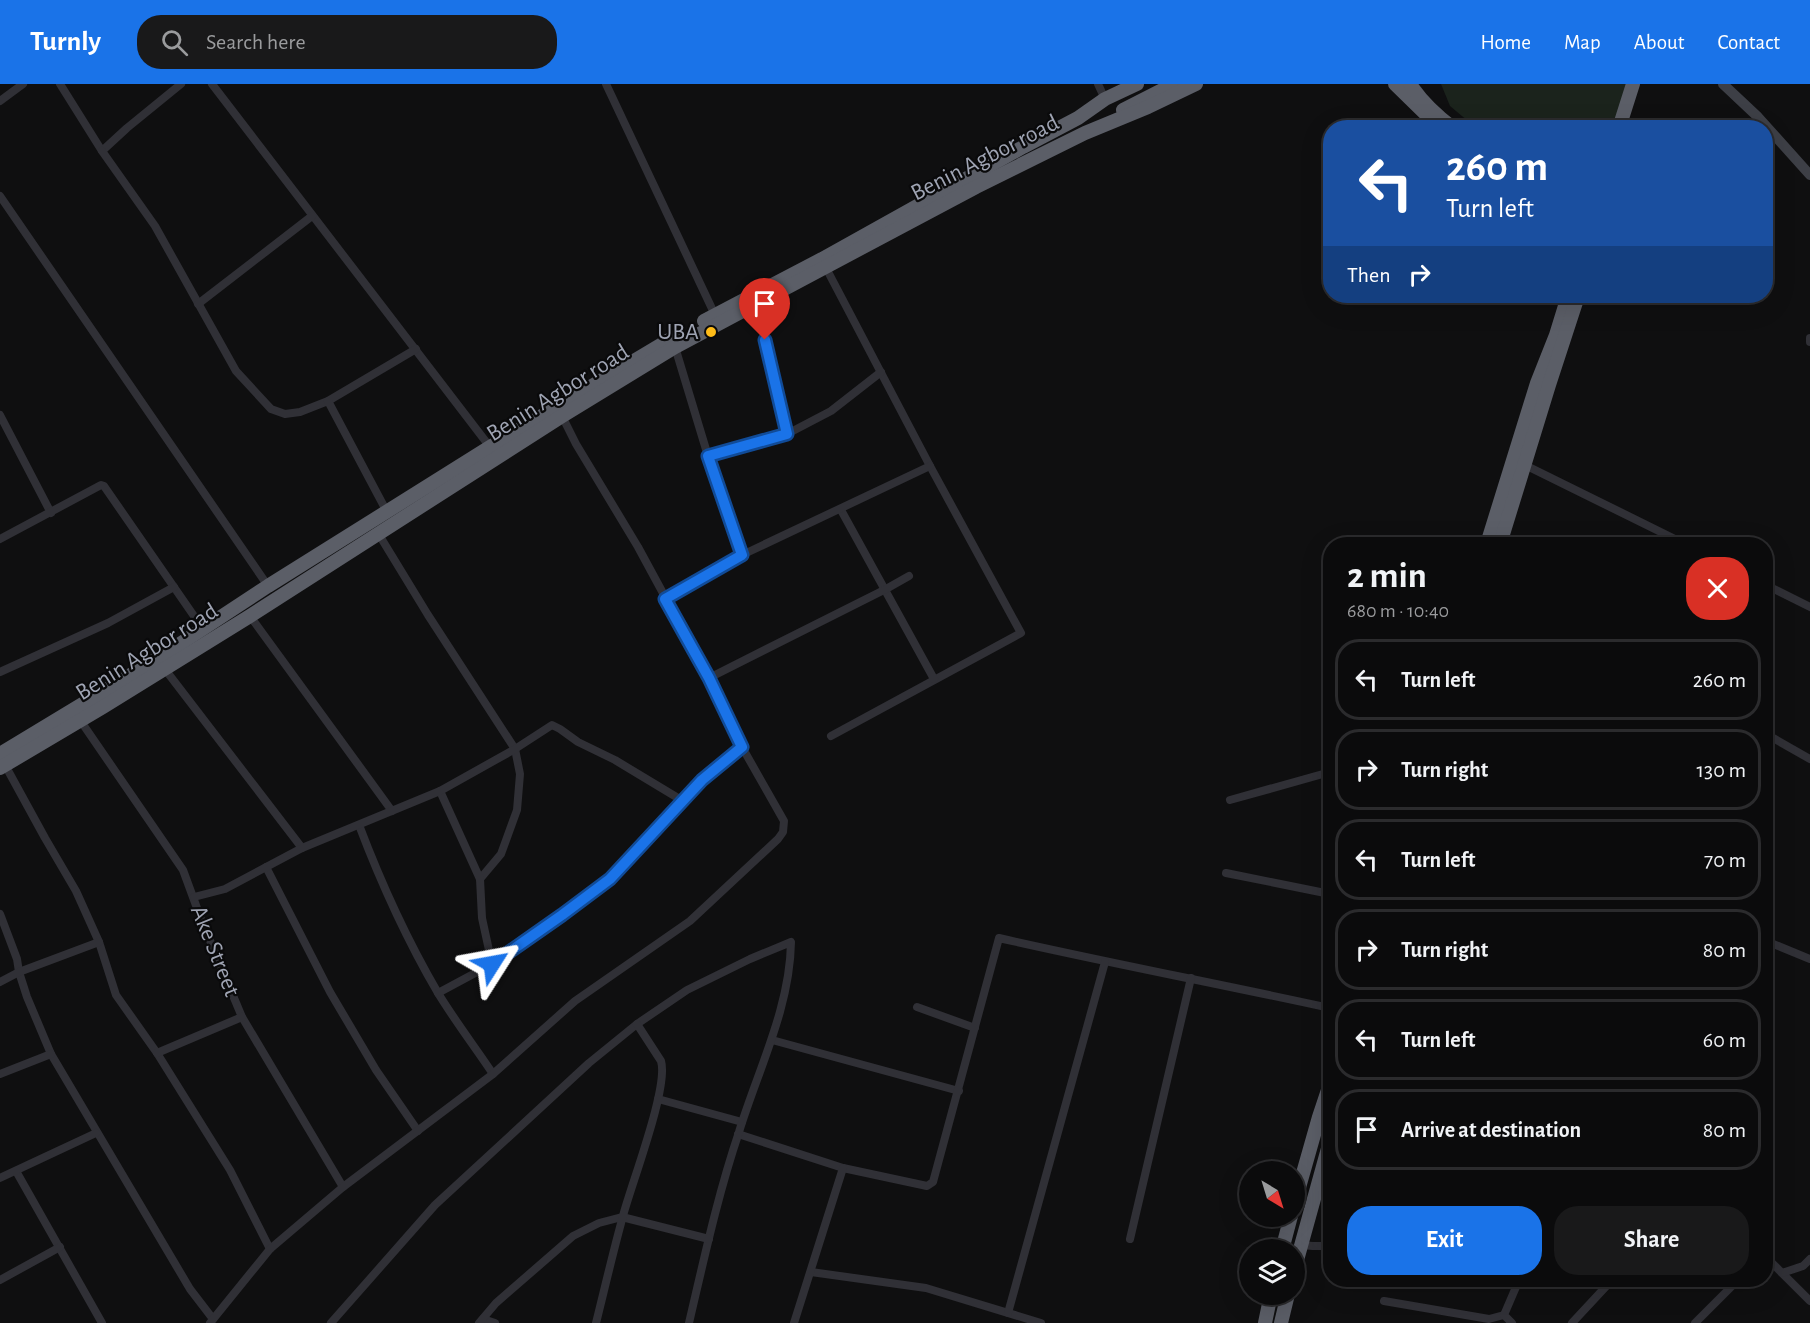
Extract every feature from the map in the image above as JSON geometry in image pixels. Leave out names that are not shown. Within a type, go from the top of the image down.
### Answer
[{"type":"highway","name":"Benin Agbor road","points":[[2,762],[80,720],[250,616],[562,416],[675,347],[750,307],[1023,147],[1077,118],[1105,99],[1137,84]]},
{"type":"highway","points":[[1077,118],[1154,84]]},
{"type":"highway","points":[[1085,133],[1139,101],[1174,84]]},
{"type":"highway","name":"Benin Agbor road","points":[[2,762],[268,586],[490,447],[648,352],[715,315],[1085,133],[1148,108],[1196,84]]},
{"type":"highway","points":[[1395,84],[1432,120]]},
{"type":"highway","points":[[1410,84],[1416,93],[1444,120]]},
{"type":"highway","points":[[1622,120],[1633,84]]},
{"type":"highway","points":[[1629,120],[1640,84]]},
{"type":"highway","points":[[1502,537],[1525,465],[1543,384],[1566,303]]},
{"type":"highway","points":[[1489,537],[1543,384],[1575,303]]},
{"type":"highway","points":[[1305,1166],[1323,1105]]},
{"type":"highway","points":[[1303,1239],[1323,1166]]},
{"type":"highway","points":[[1264,1323],[1268,1305]]},
{"type":"highway","points":[[1281,1323],[1285,1305]]},
{"type":"street","points":[[0,101],[23,84]]},
{"type":"street","points":[[60,84],[102,151],[155,226],[236,371],[271,409],[285,414],[300,412],[328,401],[416,349]]},
{"type":"street","points":[[102,151],[181,84]]},
{"type":"street","points":[[212,84],[490,447]]},
{"type":"street","points":[[606,84],[715,315]]},
{"type":"street","points":[[1098,84],[1105,99]]},
{"type":"street","points":[[1723,84],[1761,120]]},
{"type":"street","points":[[1773,134],[1810,175]]},
{"type":"street","points":[[0,196],[4,209],[268,586]]},
{"type":"street","points":[[198,304],[312,216]]},
{"type":"street","points":[[824,263],[930,466],[1021,633],[831,736]]},
{"type":"street","points":[[750,307],[759,319],[771,360],[787,434]]},
{"type":"street","points":[[675,347],[708,456],[742,555]]},
{"type":"street","points":[[708,456],[787,434],[831,411],[881,372]]},
{"type":"street","points":[[328,401],[387,512]]},
{"type":"street","points":[[0,415],[51,513]]},
{"type":"street","points":[[0,914],[17,959],[27,997],[51,1054],[96,1133],[211,1321],[270,1249],[343,1187],[493,1074],[575,1001],[690,921],[778,839],[783,832],[784,821],[742,747],[709,678],[638,547],[576,444],[562,416]]},
{"type":"street","points":[[1525,465],[1671,537]]},
{"type":"street","points":[[665,599],[742,555],[930,466]]},
{"type":"street","points":[[0,539],[101,485],[104,486],[203,629]]},
{"type":"street","points":[[841,510],[934,679]]},
{"type":"street","points":[[378,533],[515,749],[520,774],[516,810],[501,854],[480,879]]},
{"type":"street","points":[[709,678],[909,576]]},
{"type":"street","points":[[0,672],[108,622],[174,587]]},
{"type":"street","points":[[1773,589],[1810,607]]},
{"type":"street","points":[[250,616],[392,811]]},
{"type":"street","points":[[164,668],[302,848]]},
{"type":"street","name":"Ake Street","points":[[80,720],[183,870],[242,1017],[343,1187]]},
{"type":"street","points":[[194,897],[225,889],[302,848],[440,791],[515,749],[552,724],[578,742],[615,760],[683,801]]},
{"type":"street","points":[[1773,738],[1810,759]]},
{"type":"street","points":[[438,993],[492,964],[610,879],[702,780],[742,747]]},
{"type":"street","points":[[2,762],[76,891],[99,942],[116,995],[157,1053],[230,1170],[270,1249]]},
{"type":"street","points":[[1230,800],[1323,774]]},
{"type":"street","points":[[440,791],[480,879],[482,918],[492,964]]},
{"type":"street","points":[[359,825],[378,875],[438,993],[493,1074]]},
{"type":"street","points":[[266,867],[330,992],[376,1070],[418,1131]]},
{"type":"street","points":[[1226,873],[1323,893]]},
{"type":"street","points":[[738,1134],[843,1168],[930,1185],[933,1182],[959,1091],[999,938],[1323,1006]]},
{"type":"street","points":[[0,982],[19,972],[99,942]]},
{"type":"street","points":[[331,1323],[435,1204],[558,1091],[637,1024],[687,990],[791,942],[790,964],[772,1040],[738,1134],[709,1239],[690,1323]]},
{"type":"street","points":[[1773,944],[1809,957]]},
{"type":"street","points":[[1008,1314],[1105,962]]},
{"type":"street","points":[[1130,1239],[1191,978]]},
{"type":"street","points":[[917,1007],[975,1028]]},
{"type":"street","points":[[157,1053],[242,1017]]},
{"type":"street","points":[[596,1323],[622,1217],[658,1099],[663,1068],[661,1061],[637,1024]]},
{"type":"street","points":[[772,1040],[959,1091]]},
{"type":"street","points":[[0,1074],[51,1054]]},
{"type":"street","points":[[658,1099],[742,1122]]},
{"type":"street","points":[[0,1178],[96,1133]]},
{"type":"street","points":[[794,1323],[843,1168]]},
{"type":"street","points":[[16,1171],[102,1323]]},
{"type":"street","points":[[481,1321],[496,1303],[573,1236],[600,1222],[622,1217],[709,1239]]},
{"type":"street","points":[[1305,1245],[1323,1246]]},
{"type":"street","points":[[0,1280],[60,1247]]},
{"type":"street","points":[[1782,1273],[1803,1266],[1810,1259]]},
{"type":"street","points":[[1773,1264],[1810,1301]]},
{"type":"street","points":[[811,1272],[926,1288],[1041,1323]]},
{"type":"street","points":[[1504,1315],[1516,1287]]},
{"type":"street","points":[[1572,1323],[1605,1287]]},
{"type":"street","points":[[1695,1323],[1731,1287]]},
{"type":"street","points":[[1384,1301],[1488,1318],[1504,1315]]},
{"type":"street","points":[[1504,1315],[1512,1323]]},
{"type":"street","points":[[481,1321],[493,1323]]},
{"type":"shaded area","points":[[1441,84],[1634,84],[1617,120],[1467,120],[1450,106]]},
{"type":"place","name":"UBA","points":[[711,332]]},
{"type":"route","points":[[492,964],[610,879],[702,780],[742,747],[709,678],[665,599],[742,555],[708,456],[787,434],[765,340]]}]
